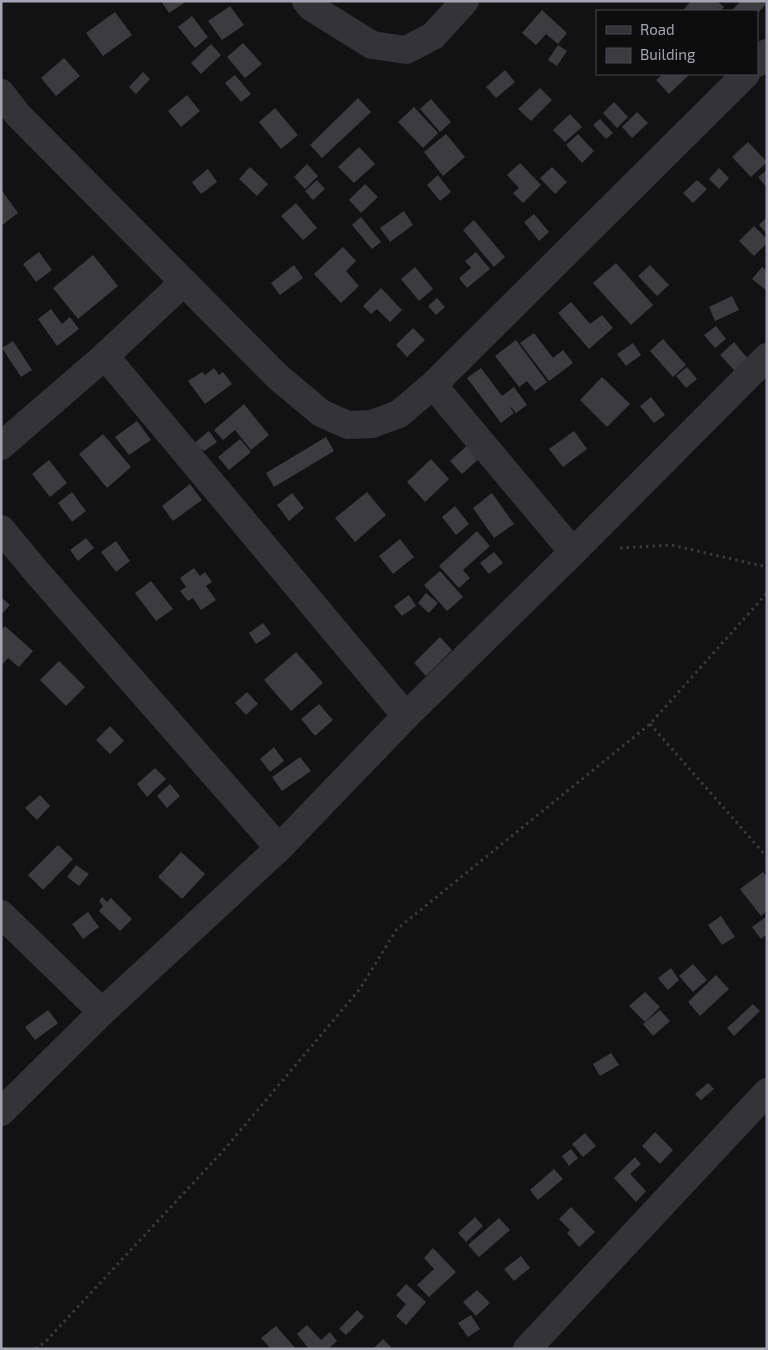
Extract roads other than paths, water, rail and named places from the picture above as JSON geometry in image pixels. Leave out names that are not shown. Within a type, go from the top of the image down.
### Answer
[{"type":"street","points":[[306,1],[311,7],[372,45],[406,50],[433,36],[465,1]]},
{"type":"street","points":[[758,62],[767,53]]},
{"type":"street","points":[[1,93],[18,115],[278,377],[321,414],[348,425],[372,424],[399,414],[433,384],[745,75]]},
{"type":"street","points":[[1,446],[105,356],[184,282]]},
{"type":"street","points":[[105,356],[406,716]]},
{"type":"street","points":[[1,1112],[102,1012],[279,848],[406,716],[767,357]]},
{"type":"street","points":[[433,384],[573,552]]},
{"type":"street","points":[[1,529],[279,848]]},
{"type":"street","points":[[1,914],[102,1012]]},
{"type":"street","points":[[527,1349],[767,1092]]}]
